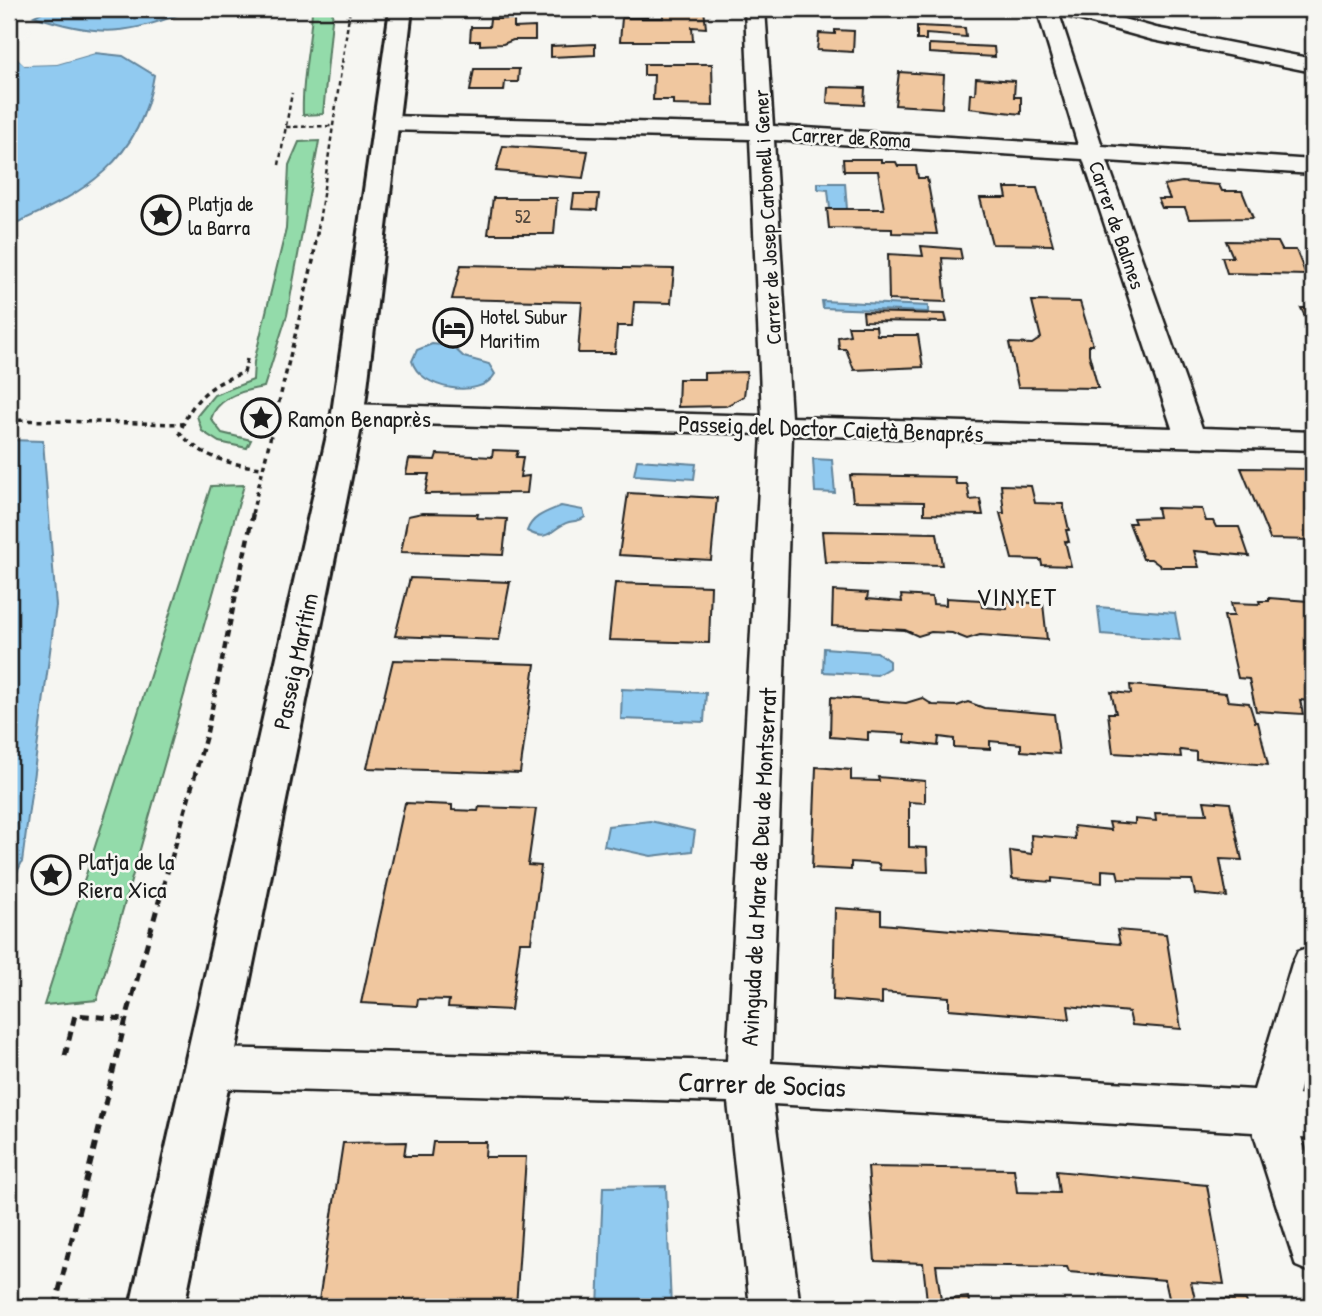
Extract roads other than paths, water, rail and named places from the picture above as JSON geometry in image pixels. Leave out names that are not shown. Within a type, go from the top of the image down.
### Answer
[{"type":"street","name":"Passeig Marítim","points":[[157,1307],[348,413],[401,9]]},
{"type":"street","name":"Carrer de Josep Carbonell i Gener","points":[[755,9],[764,132],[777,426]]},
{"type":"street","name":"Carrer de Balmes","points":[[1047,9],[1092,151],[1191,439]]},
{"type":"street","points":[[1065,9],[1153,34],[1313,65]]},
{"type":"street","name":"Carrer de Roma","points":[[388,123],[764,132],[1313,167]]},
{"type":"street","name":"Passeig del Doctor Caietà Benaprés","points":[[348,413],[1313,441]]},
{"type":"street","name":"Avinguda de la Mare de Deu de Montserrat","points":[[775,1307],[748,1082],[777,426]]},
{"type":"street","points":[[1313,964],[1270,1112],[1313,1249]]},
{"type":"street","name":"Carrer de Socias","points":[[210,1068],[748,1082],[1270,1112],[1313,1117]]},
{"type":"water","points":[[48,9],[192,9],[150,24],[96,30],[77,28],[34,16]]},
{"type":"water","points":[[9,51],[25,65],[57,64],[95,53],[123,56],[154,75],[147,105],[136,131],[122,152],[104,171],[61,201],[9,226]]},
{"type":"water","points":[[818,183],[845,183],[847,209],[830,209],[828,190],[818,189]]},
{"type":"water","points":[[822,301],[928,306],[928,312],[823,308]]},
{"type":"water","points":[[432,344],[452,346],[464,357],[489,364],[495,374],[477,387],[450,388],[437,384],[417,371],[412,361],[417,350]]},
{"type":"water","points":[[9,440],[43,441],[56,606],[22,862],[9,888]]},
{"type":"water","points":[[813,459],[832,460],[835,493],[815,492]]},
{"type":"water","points":[[637,460],[696,464],[694,479],[634,475]]},
{"type":"water","points":[[561,506],[583,510],[585,517],[563,524],[546,535],[535,535],[527,531],[536,518]]},
{"type":"water","points":[[1098,607],[1175,613],[1180,640],[1101,634]]},
{"type":"water","points":[[824,648],[877,652],[889,661],[889,668],[877,675],[823,672]]},
{"type":"water","points":[[622,689],[706,693],[704,722],[621,719]]},
{"type":"water","points":[[650,821],[695,831],[692,851],[651,856],[604,846],[608,826]]},
{"type":"water","points":[[666,1186],[671,1307],[598,1307],[603,1187]]},
{"type":"place","name":"Platja de la Barra","points":[[161,215]]},
{"type":"place","name":"Hotel Subur Maritim","points":[[453,328]]},
{"type":"place","name":"Ramon Benaprès","points":[[261,418]]},
{"type":"place","name":"Platja de la Riera Xica","points":[[51,875]]},
{"type":"district","name":"VINYET","points":[[1017,596]]}]
